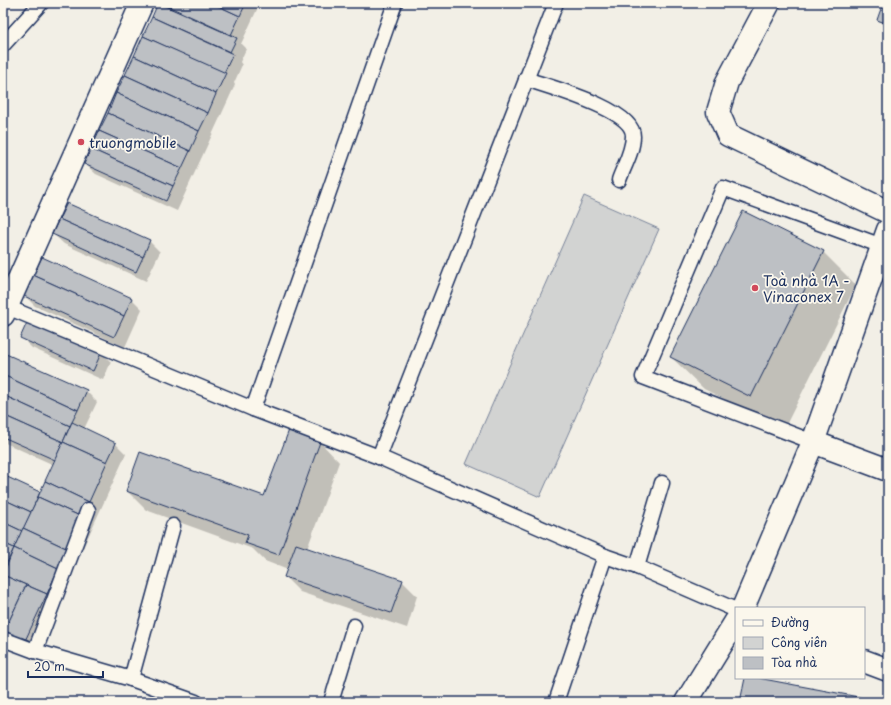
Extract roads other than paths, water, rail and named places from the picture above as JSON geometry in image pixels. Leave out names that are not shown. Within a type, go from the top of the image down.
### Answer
[{"type":"street","points":[[5,311],[142,3]]},
{"type":"street","points":[[769,3],[727,82],[720,104],[718,112],[728,135],[888,212]]},
{"type":"street","points":[[743,607],[813,442],[885,238]]},
{"type":"street","points":[[813,442],[888,470]]},
{"type":"street","points":[[686,702],[735,623]]},
{"type":"street","points":[[865,661],[888,670]]},
{"type":"lane","points":[[3,45],[41,3]]},
{"type":"lane","points":[[253,409],[395,3]]},
{"type":"lane","points":[[379,456],[556,3]]},
{"type":"lane","points":[[526,79],[610,109],[626,120],[634,134],[631,150],[619,180]]},
{"type":"lane","points":[[813,442],[643,377],[723,188],[885,238]]},
{"type":"lane","points":[[5,311],[253,409],[379,456],[605,556],[735,610]]},
{"type":"lane","points":[[637,568],[662,483]]},
{"type":"lane","points":[[35,651],[88,510]]},
{"type":"lane","points":[[131,679],[173,526]]},
{"type":"lane","points":[[556,702],[605,556]]},
{"type":"lane","points":[[331,702],[354,626]]},
{"type":"lane","points":[[3,639],[35,651],[131,679],[196,702]]},
{"type":"place","name":"truongmobile","points":[[81,142]]},
{"type":"place","name":"Toà nhà 1A - Vinaconex 7","points":[[755,288]]}]
